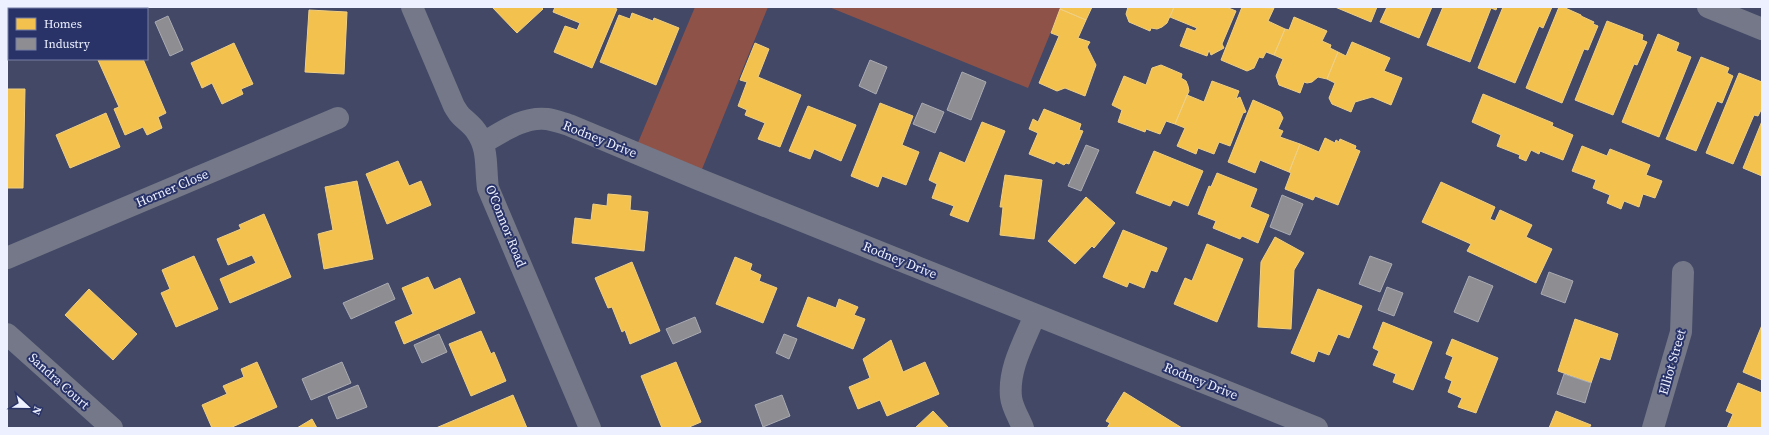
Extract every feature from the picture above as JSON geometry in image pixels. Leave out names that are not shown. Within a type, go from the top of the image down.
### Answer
[{"type":"street","name":"O'Connor Road","points":[[412,7],[454,106],[460,116],[475,130],[483,143],[486,155],[488,188],[590,428]]},
{"type":"street","points":[[1708,7],[1762,29]]},
{"type":"street","name":"Horner Close","points":[[7,258],[338,118]]},
{"type":"street","name":"Rodney Drive","points":[[483,143],[515,125],[524,122],[546,119],[557,121],[1317,428]]},
{"type":"street","name":"Elliot Street","points":[[1653,428],[1681,332],[1683,272]]},
{"type":"street","points":[[1023,428],[1011,398],[1011,379],[1035,315]]},
{"type":"street","name":"Sandra Court","points":[[7,334],[112,428]]},
{"type":"shaded area","points":[[695,7],[768,7],[698,179],[634,152]]},
{"type":"shaded area","points":[[829,7],[1061,7],[1028,88]]},
{"type":"building: Homes","points":[[7,7],[45,7],[8,8],[7,33]]},
{"type":"building: Homes","points":[[492,7],[541,7],[543,9],[517,33]]},
{"type":"building: Homes","points":[[555,7],[612,7],[617,9],[592,68],[554,52],[565,26],[577,30],[580,23],[553,12]]},
{"type":"building: Homes","points":[[1061,7],[1092,7],[1086,20],[1060,9]]},
{"type":"building: Homes","points":[[1128,7],[1174,7],[1167,23],[1157,29],[1151,28],[1150,31],[1129,22],[1126,14]]},
{"type":"building: Homes","points":[[1174,7],[1226,7],[1236,11],[1222,44],[1224,48],[1211,55],[1209,50],[1207,56],[1180,46],[1187,28],[1195,31],[1197,28],[1170,17]]},
{"type":"building: Homes","points":[[1242,7],[1274,8],[1268,21],[1285,29],[1274,55],[1266,52],[1263,58],[1259,57],[1254,68],[1247,71],[1221,60]]},
{"type":"building: Homes","points":[[1335,7],[1377,7],[1371,22]]},
{"type":"building: Homes","points":[[1387,7],[1432,7],[1419,38],[1380,22]]},
{"type":"building: Homes","points":[[1443,7],[1497,7],[1496,10],[1491,8],[1470,62],[1427,45]]},
{"type":"building: Homes","points":[[1503,7],[1552,7],[1543,28],[1539,26],[1515,83],[1478,68]]},
{"type":"building: Homes","points":[[1559,7],[1563,7],[1581,15],[1598,26],[1588,50],[1584,49],[1562,103],[1526,88]]},
{"type":"building: Homes","points":[[1060,9],[1086,20],[1078,38],[1090,42],[1087,47],[1096,65],[1085,96],[1065,88],[1057,91],[1039,83],[1059,36],[1051,33]]},
{"type":"building: Homes","points":[[309,10],[347,12],[344,74],[305,72]]},
{"type":"building: Homes","points":[[632,13],[653,21],[654,18],[679,28],[656,85],[600,62],[619,15],[630,19]]},
{"type":"building: Homes","points":[[1294,17],[1327,31],[1322,41],[1331,45],[1330,48],[1338,52],[1327,79],[1318,77],[1312,82],[1304,82],[1300,93],[1279,85],[1276,76],[1283,59],[1274,55],[1285,29],[1289,30]]},
{"type":"building: Homes","points":[[1607,21],[1643,35],[1642,40],[1647,42],[1637,65],[1634,64],[1613,115],[1575,100]]},
{"type":"building: Homes","points":[[1658,34],[1679,43],[1676,51],[1691,57],[1659,137],[1622,122]]},
{"type":"building: Homes","points":[[1352,42],[1390,58],[1384,71],[1402,78],[1391,105],[1372,97],[1355,102],[1351,112],[1332,104],[1329,98],[1335,83],[1327,79],[1338,52],[1346,56]]},
{"type":"building: Homes","points":[[234,43],[253,84],[241,89],[243,94],[222,104],[212,83],[202,88],[191,63]]},
{"type":"building: Homes","points":[[755,43],[769,49],[758,77],[801,95],[780,147],[758,139],[765,123],[745,115],[747,110],[738,106],[747,82],[740,80]]},
{"type":"building: Homes","points":[[1701,57],[1729,68],[1727,73],[1733,76],[1722,103],[1717,101],[1696,151],[1666,139]]},
{"type":"building: Homes","points":[[98,60],[143,60],[166,113],[158,117],[162,128],[147,135],[143,127],[125,135],[114,109],[119,107]]},
{"type":"building: Homes","points":[[1161,65],[1182,74],[1181,78],[1186,81],[1188,86],[1189,91],[1175,124],[1166,121],[1160,134],[1146,129],[1145,132],[1118,122],[1122,110],[1112,105],[1124,76],[1146,85],[1152,68]]},
{"type":"building: Homes","points":[[1739,73],[1762,82],[1762,108],[1758,116],[1754,115],[1733,164],[1706,153]]},
{"type":"building: Homes","points":[[1212,81],[1239,91],[1236,99],[1240,97],[1246,112],[1243,113],[1230,146],[1219,142],[1214,154],[1198,148],[1196,154],[1177,146],[1185,128],[1175,124],[1187,95],[1204,102]]},
{"type":"building: Homes","points":[[7,89],[25,89],[23,188],[7,188]]},
{"type":"building: Homes","points":[[1483,94],[1553,123],[1552,126],[1573,135],[1563,160],[1540,151],[1539,154],[1531,150],[1526,161],[1519,158],[1520,155],[1497,146],[1501,135],[1472,122]]},
{"type":"building: Homes","points":[[1253,100],[1280,112],[1283,118],[1278,129],[1283,131],[1280,137],[1300,144],[1289,172],[1260,160],[1255,173],[1228,162]]},
{"type":"building: Homes","points":[[880,103],[913,116],[902,145],[919,152],[906,185],[882,176],[878,187],[851,176]]},
{"type":"building: Homes","points":[[808,106],[856,125],[841,161],[814,149],[810,159],[789,151]]},
{"type":"building: Homes","points":[[1044,109],[1081,124],[1079,130],[1083,131],[1069,164],[1066,163],[1064,165],[1056,161],[1054,164],[1029,154],[1038,133],[1029,129],[1033,119],[1038,122]]},
{"type":"building: Homes","points":[[106,113],[120,147],[70,168],[56,135]]},
{"type":"building: Homes","points":[[1762,121],[1762,176],[1743,168]]},
{"type":"building: Homes","points":[[982,122],[1005,131],[968,222],[950,215],[954,206],[932,198],[937,184],[929,180],[940,152],[965,163]]},
{"type":"building: Homes","points":[[1325,138],[1335,143],[1336,140],[1339,142],[1340,139],[1356,146],[1355,149],[1360,151],[1338,205],[1315,196],[1313,200],[1285,189],[1291,173],[1289,172],[1300,144],[1319,152]]},
{"type":"building: Homes","points":[[1582,146],[1607,156],[1610,149],[1650,165],[1646,175],[1662,181],[1655,198],[1643,194],[1639,207],[1624,201],[1621,209],[1607,203],[1610,195],[1593,188],[1596,180],[1572,171]]},
{"type":"building: Homes","points":[[1154,151],[1203,171],[1188,206],[1173,200],[1170,206],[1136,193]]},
{"type":"building: Homes","points":[[398,161],[409,186],[421,181],[431,205],[387,224],[366,174]]},
{"type":"building: Homes","points":[[1217,173],[1257,189],[1250,207],[1269,215],[1258,243],[1242,236],[1240,239],[1213,228],[1216,221],[1198,214],[1209,186],[1211,187]]},
{"type":"building: Homes","points":[[1005,175],[1042,180],[1034,239],[1000,235],[1003,207],[1000,207]]},
{"type":"building: Homes","points":[[357,181],[373,259],[324,269],[318,234],[333,230],[325,187]]},
{"type":"building: Homes","points":[[1441,182],[1495,207],[1490,219],[1495,221],[1500,210],[1532,225],[1526,237],[1552,249],[1536,283],[1467,251],[1471,244],[1422,222]]},
{"type":"building: Homes","points":[[608,194],[631,196],[630,210],[648,212],[644,251],[572,243],[575,218],[591,220],[593,204],[607,206]]},
{"type":"building: Homes","points":[[1086,197],[1115,223],[1094,248],[1092,246],[1075,264],[1048,241]]},
{"type":"building: Homes","points":[[264,214],[291,277],[230,303],[220,279],[256,263],[252,255],[228,265],[217,239],[241,229],[239,225]]},
{"type":"building: Homes","points":[[1123,230],[1167,248],[1157,272],[1151,270],[1144,288],[1129,282],[1127,287],[1103,277]]},
{"type":"building: Homes","points":[[1275,237],[1304,253],[1294,270],[1291,329],[1258,327],[1261,262]]},
{"type":"building: Homes","points":[[1207,244],[1243,259],[1217,322],[1174,304],[1185,278],[1192,281]]},
{"type":"building: Homes","points":[[194,256],[218,309],[176,327],[161,293],[170,289],[162,270]]},
{"type":"building: Homes","points":[[735,257],[752,264],[750,270],[761,275],[759,281],[777,288],[763,323],[716,304]]},
{"type":"building: Homes","points":[[632,262],[660,331],[630,344],[625,330],[622,332],[612,307],[608,308],[595,278]]},
{"type":"building: Homes","points":[[428,277],[434,290],[460,278],[475,313],[404,344],[395,322],[413,314],[402,288]]},
{"type":"building: Homes","points":[[89,289],[137,334],[113,360],[65,315]]},
{"type":"building: Homes","points":[[1318,289],[1362,306],[1349,338],[1338,334],[1329,355],[1318,351],[1314,362],[1291,353]]},
{"type":"building: Homes","points":[[808,297],[836,308],[839,299],[858,307],[854,315],[865,319],[853,349],[797,326]]},
{"type":"building: Homes","points":[[1575,319],[1618,334],[1610,360],[1600,357],[1591,383],[1558,371]]},
{"type":"building: Homes","points":[[1383,322],[1432,342],[1413,390],[1393,382],[1396,374],[1373,365],[1379,351],[1373,348]]},
{"type":"building: Homes","points":[[1762,325],[1762,380],[1743,372]]},
{"type":"building: Homes","points":[[481,331],[491,354],[494,352],[506,381],[471,396],[449,344]]},
{"type":"building: Homes","points":[[1452,339],[1498,358],[1476,413],[1458,407],[1462,398],[1448,392],[1452,381],[1445,378],[1453,357],[1446,354]]},
{"type":"building: Homes","points":[[891,340],[903,372],[925,362],[939,394],[887,416],[880,400],[858,409],[849,387],[870,378],[863,359]]},
{"type":"building: Homes","points":[[257,362],[277,407],[230,428],[212,428],[202,405],[227,394],[223,386],[244,377],[241,369]]},
{"type":"building: Homes","points":[[676,362],[701,422],[687,428],[662,428],[641,376]]},
{"type":"building: Homes","points":[[1738,383],[1762,393],[1762,428],[1727,428],[1733,414],[1726,411]]},
{"type":"building: Homes","points":[[1124,392],[1182,428],[1107,428],[1110,423],[1106,421]]},
{"type":"building: Homes","points":[[513,395],[527,428],[436,428]]},
{"type":"building: Homes","points":[[933,411],[949,428],[915,428]]},
{"type":"building: Homes","points":[[1556,411],[1591,425],[1589,428],[1549,428]]},
{"type":"building: Homes","points":[[312,419],[317,428],[297,428]]},
{"type":"building: Industry","points":[[168,16],[183,50],[170,56],[155,22]]},
{"type":"building: Industry","points":[[870,60],[887,67],[876,94],[859,86]]},
{"type":"building: Industry","points":[[962,72],[986,82],[971,120],[947,110]]},
{"type":"building: Industry","points":[[922,103],[944,112],[935,133],[913,124]]},
{"type":"building: Industry","points":[[1086,145],[1099,150],[1081,191],[1068,186]]},
{"type":"building: Industry","points":[[1282,195],[1303,204],[1290,235],[1270,227]]},
{"type":"building: Industry","points":[[1370,256],[1392,264],[1380,292],[1359,284]]},
{"type":"building: Industry","points":[[1549,272],[1573,281],[1565,303],[1541,294]]},
{"type":"building: Industry","points":[[1469,276],[1493,286],[1478,322],[1454,312]]},
{"type":"building: Industry","points":[[388,283],[395,299],[351,319],[343,303]]},
{"type":"building: Industry","points":[[1387,287],[1403,293],[1394,316],[1378,310]]},
{"type":"building: Industry","points":[[695,317],[701,332],[673,344],[666,329]]},
{"type":"building: Industry","points":[[439,334],[447,352],[422,363],[414,345]]},
{"type":"building: Industry","points":[[784,334],[797,339],[789,359],[776,353]]},
{"type":"building: Industry","points":[[342,362],[351,383],[311,400],[302,379]]},
{"type":"building: Industry","points":[[1564,374],[1591,383],[1585,403],[1557,394]]},
{"type":"building: Industry","points":[[358,385],[367,407],[337,419],[328,397]]},
{"type":"building: Industry","points":[[782,395],[790,416],[763,427],[755,405]]}]
